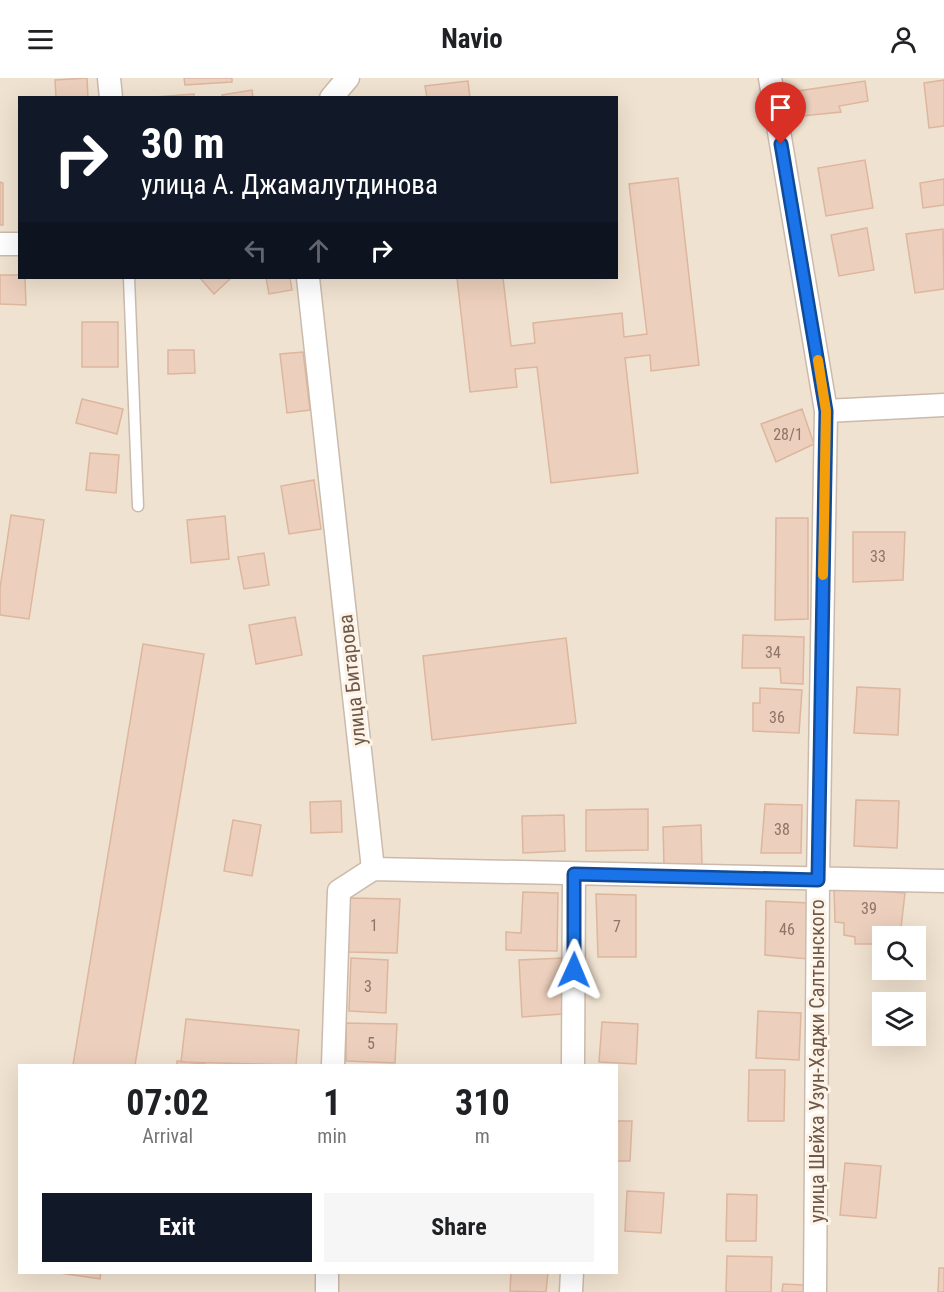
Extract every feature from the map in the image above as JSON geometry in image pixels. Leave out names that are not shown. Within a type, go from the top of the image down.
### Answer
[{"type":"street","points":[[109,78],[111,96]]},
{"type":"street","points":[[333,96],[348,78]]},
{"type":"street","name":"улица Шейха Узун-Хаджи Салтынского","points":[[770,78],[826,411],[818,880],[815,1292]]},
{"type":"street","points":[[0,244],[18,244]]},
{"type":"street","name":"улица Битарова","points":[[308,279],[373,869]]},
{"type":"street","points":[[826,411],[944,405]]},
{"type":"street","points":[[333,1064],[339,891],[373,869],[944,881]]},
{"type":"street","points":[[573,1064],[574,874]]},
{"type":"street","points":[[327,1274],[327,1292]]},
{"type":"street","points":[[572,1274],[572,1292]]},
{"type":"lane","points":[[129,279],[138,506]]},
{"type":"shaded area","points":[[0,78],[944,78],[944,1292],[0,1292]]},
{"type":"building","points":[[87,78],[88,96],[56,96],[55,80]]},
{"type":"building","points":[[184,78],[232,78],[232,82],[185,85]]},
{"type":"building","points":[[944,80],[944,126],[929,128],[924,83]]},
{"type":"building","points":[[468,81],[470,96],[427,96],[425,86]]},
{"type":"building","points":[[865,81],[868,101],[839,106],[841,112],[802,116],[798,91]]},
{"type":"building","points":[[252,90],[253,96],[222,96]]},
{"type":"building","points":[[194,94],[194,96],[168,96]]},
{"type":"building","points":[[865,160],[873,208],[826,216],[818,168]]},
{"type":"building","points":[[678,178],[699,365],[651,371],[650,355],[625,358],[638,473],[551,483],[537,367],[515,369],[517,387],[470,392],[457,279],[503,279],[511,346],[535,343],[533,323],[622,313],[624,337],[647,334],[629,184]]},
{"type":"building","points":[[944,179],[944,205],[923,208],[920,183]]},
{"type":"building","points":[[0,182],[3,183],[3,225],[0,225]]},
{"type":"building","points":[[867,228],[874,270],[839,276],[831,235]]},
{"type":"building","points":[[943,229],[944,289],[915,293],[906,234]]},
{"type":"building","points":[[0,275],[18,275],[18,279],[25,279],[26,305],[0,304]]},
{"type":"building","points":[[201,279],[230,279],[214,294]]},
{"type":"building","points":[[266,279],[290,279],[292,290],[269,294]]},
{"type":"building","points":[[82,322],[118,322],[118,367],[82,367]]},
{"type":"building","points":[[168,350],[194,350],[195,373],[168,374]]},
{"type":"building","points":[[303,352],[310,410],[287,413],[280,354]]},
{"type":"building","points":[[82,399],[123,409],[117,434],[76,423]]},
{"type":"building","points":[[802,409],[814,444],[776,462],[761,424]]},
{"type":"building","points":[[90,453],[119,455],[116,493],[86,490]]},
{"type":"building","points":[[314,480],[321,529],[289,534],[281,486]]},
{"type":"building","points":[[11,515],[44,520],[29,619],[0,615],[0,588]]},
{"type":"building","points":[[225,516],[229,559],[191,563],[187,520]]},
{"type":"building","points":[[776,518],[808,518],[808,619],[775,620]]},
{"type":"building","points":[[853,532],[905,532],[903,580],[853,582]]},
{"type":"building","points":[[264,553],[269,585],[244,589],[238,557]]},
{"type":"building","points":[[295,617],[302,655],[256,664],[249,625]]},
{"type":"building","points":[[743,635],[804,637],[803,684],[781,683],[780,668],[742,668]]},
{"type":"building","points":[[566,638],[576,723],[432,740],[423,656]]},
{"type":"building","points":[[143,644],[204,654],[135,1064],[73,1064]]},
{"type":"building","points":[[857,687],[900,689],[898,735],[854,733]]},
{"type":"building","points":[[760,688],[802,690],[799,733],[753,731],[753,703],[760,703]]},
{"type":"building","points":[[856,800],[899,801],[897,848],[854,846]]},
{"type":"building","points":[[341,801],[342,832],[311,833],[310,802]]},
{"type":"building","points":[[765,804],[802,805],[801,853],[761,853]]},
{"type":"building","points":[[648,809],[648,850],[586,851],[586,810]]},
{"type":"building","points":[[564,815],[565,851],[523,853],[522,816]]},
{"type":"building","points":[[233,820],[261,825],[252,876],[224,871]]},
{"type":"building","points":[[701,825],[702,866],[664,867],[663,827]]},
{"type":"building","points":[[834,888],[905,893],[901,926],[872,926],[872,944],[855,944],[855,937],[844,935],[844,923],[835,922]]},
{"type":"building","points":[[523,892],[558,893],[557,951],[506,950],[506,932],[521,933]]},
{"type":"building","points":[[596,894],[636,895],[636,957],[598,957]]},
{"type":"building","points":[[350,898],[400,899],[397,953],[348,952]]},
{"type":"building","points":[[766,901],[810,903],[808,959],[765,955]]},
{"type":"building","points":[[351,958],[388,960],[386,1013],[349,1011]]},
{"type":"building","points":[[564,958],[562,1014],[522,1017],[519,960]]},
{"type":"building","points":[[758,1011],[801,1013],[799,1060],[756,1058]]},
{"type":"building","points":[[186,1019],[299,1030],[296,1064],[181,1062]]},
{"type":"building","points":[[602,1022],[638,1024],[636,1064],[599,1062]]},
{"type":"building","points":[[346,1023],[397,1024],[395,1063],[346,1061]]},
{"type":"building","points":[[177,1061],[202,1064],[177,1064]]},
{"type":"building","points":[[749,1070],[785,1070],[784,1121],[748,1121]]},
{"type":"building","points":[[618,1121],[632,1121],[630,1161],[618,1161]]},
{"type":"building","points":[[845,1163],[881,1166],[876,1218],[840,1215]]},
{"type":"building","points":[[627,1191],[664,1193],[661,1233],[625,1231]]},
{"type":"building","points":[[727,1194],[757,1195],[756,1241],[726,1241]]},
{"type":"building","points":[[727,1256],[772,1257],[771,1292],[726,1292]]},
{"type":"building","points":[[939,1268],[944,1268],[944,1292],[938,1292]]},
{"type":"building","points":[[66,1274],[101,1274],[100,1279]]},
{"type":"building","points":[[511,1274],[548,1274],[546,1292],[510,1291]]},
{"type":"building","points":[[783,1284],[805,1285],[805,1292],[782,1292]]},
{"type":"slow traffic","points":[[818,360],[826,411],[823,575]]},
{"type":"route","points":[[574,970],[574,874],[818,880],[826,411],[781,144]]}]
